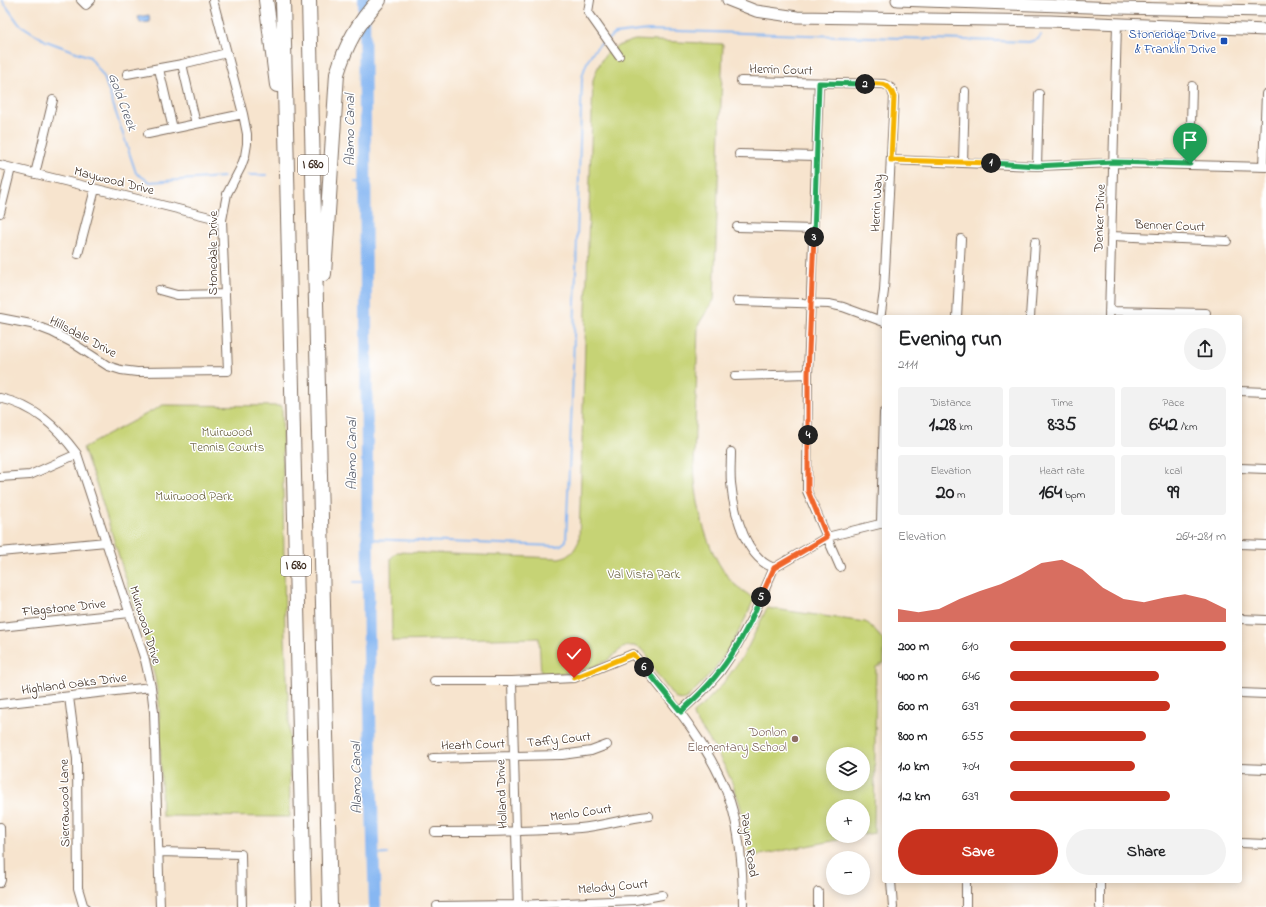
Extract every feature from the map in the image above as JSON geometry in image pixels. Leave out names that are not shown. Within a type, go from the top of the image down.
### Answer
[{"type":"highway","points":[[266,0],[278,93],[278,117],[286,133]]},
{"type":"highway","name":"I 680","points":[[283,0],[304,907]]},
{"type":"highway","name":"I 680","points":[[309,0],[330,907]]},
{"type":"highway","points":[[317,329],[322,306],[337,74],[342,56],[357,26],[380,0]]},
{"type":"main road","points":[[728,0],[756,11],[797,17],[1050,21],[1265,28]]},
{"type":"main road","points":[[897,0],[1118,3],[1266,11]]},
{"type":"main road","points":[[1117,24],[1118,3]]},
{"type":"street","points":[[81,0],[86,5],[91,0]]},
{"type":"street","name":"Stonedale Drive","points":[[213,0],[247,134],[245,156],[227,194],[222,220],[228,371]]},
{"type":"street","points":[[590,0],[588,12],[619,56]]},
{"type":"street","name":"Denker Drive","points":[[1109,314],[1117,24]]},
{"type":"street","points":[[127,74],[159,69],[227,53]]},
{"type":"street","points":[[182,64],[196,124]]},
{"type":"street","points":[[159,69],[173,129]]},
{"type":"street","name":"Herrin Court","points":[[741,81],[819,83]]},
{"type":"street","points":[[819,83],[808,374],[808,491],[840,567]]},
{"type":"street","name":"Herrin Way","points":[[819,83],[884,84],[891,88],[894,97],[882,315]]},
{"type":"street","points":[[1190,164],[1192,86]]},
{"type":"street","points":[[963,162],[965,91]]},
{"type":"street","points":[[1037,166],[1039,94]]},
{"type":"street","points":[[891,160],[1037,166],[1113,162],[1265,167],[1266,94]]},
{"type":"street","points":[[35,174],[53,100]]},
{"type":"street","points":[[148,134],[243,114]]},
{"type":"street","points":[[739,154],[817,156]]},
{"type":"street","name":"Maywood Drive","points":[[0,165],[222,220]]},
{"type":"street","points":[[0,213],[12,168]]},
{"type":"street","points":[[78,254],[95,189]]},
{"type":"street","points":[[737,227],[814,229]]},
{"type":"street","name":"Benner Court","points":[[1111,236],[1227,241]]},
{"type":"street","points":[[957,315],[961,239]]},
{"type":"street","points":[[1030,315],[1035,242]]},
{"type":"street","points":[[159,290],[177,294],[225,294]]},
{"type":"street","points":[[737,301],[829,304],[882,321]]},
{"type":"street","points":[[1109,314],[1206,313]]},
{"type":"street","name":"Hillsdale Drive","points":[[0,318],[31,324],[52,332],[71,342],[108,366],[121,370],[137,372],[228,371]]},
{"type":"street","points":[[735,376],[808,374]]},
{"type":"street","points":[[1242,391],[1266,390]]},
{"type":"street","name":"Muirwood Drive","points":[[0,398],[14,401],[39,414],[61,433],[77,454],[130,614],[151,687],[154,712],[160,907]]},
{"type":"street","points":[[731,452],[733,501],[744,535],[751,549],[761,561],[774,568]]},
{"type":"street","points":[[0,477],[30,475],[77,454]]},
{"type":"street","points":[[1242,468],[1266,469]]},
{"type":"street","points":[[681,712],[711,681],[734,651],[754,614],[774,568],[827,537],[882,523]]},
{"type":"street","points":[[0,552],[106,542]]},
{"type":"street","points":[[1242,544],[1266,545]]},
{"type":"street","name":"Flagstone Drive","points":[[0,627],[130,614]]},
{"type":"street","points":[[1242,619],[1266,620]]},
{"type":"street","name":"Payne Road","points":[[512,681],[574,678],[633,654],[681,712],[713,764],[730,801],[737,828],[743,907]]},
{"type":"street","points":[[434,681],[512,681]]},
{"type":"street","name":"Holland Drive","points":[[512,681],[518,906]]},
{"type":"street","name":"Highland Oaks Drive","points":[[0,704],[151,687]]},
{"type":"street","points":[[1242,693],[1266,694]]},
{"type":"street","name":"Sierrawood Lane","points":[[69,697],[77,759],[78,888],[85,907]]},
{"type":"street","name":"Taffy Court","points":[[513,756],[562,755],[590,751],[607,745]]},
{"type":"street","name":"Heath Court","points":[[433,758],[513,756]]},
{"type":"street","points":[[1242,768],[1266,769]]},
{"type":"street","name":"Menlo Court","points":[[435,832],[515,832],[582,828],[635,817],[649,816]]},
{"type":"street","points":[[0,827],[0,883]]},
{"type":"street","points":[[1242,843],[1266,844]]},
{"type":"street","points":[[158,852],[241,854],[242,907]]},
{"type":"street","points":[[891,883],[893,907]]},
{"type":"street","points":[[966,883],[966,907]]},
{"type":"street","points":[[1100,883],[1100,907]]},
{"type":"street","points":[[818,892],[818,907]]},
{"type":"street","name":"Melody Court","points":[[437,906],[518,906],[635,900],[662,895]]},
{"type":"green space","name":"Val Vista Park","points":[[635,40],[723,44],[714,300],[698,325],[694,466],[700,512],[715,556],[732,582],[754,599],[743,624],[722,659],[705,680],[689,696],[682,700],[677,699],[674,696],[660,678],[645,652],[634,646],[626,647],[610,659],[582,670],[541,675],[539,638],[392,641],[391,558],[397,552],[559,558],[567,556],[572,552],[579,541],[593,80],[596,71],[607,53],[618,46]]},
{"type":"green space","name":"Muirwood Park","points":[[163,405],[282,406],[285,637],[289,717],[290,817],[162,816],[159,702],[155,678],[146,643],[98,489],[83,448]]},
{"type":"green space","name":"Donlon Elementary School","points":[[767,608],[865,622],[869,624],[882,639],[882,664],[876,667],[874,833],[870,834],[870,799],[826,799],[826,842],[749,857],[744,819],[732,783],[716,750],[693,715],[694,712],[721,686],[743,656]]},
{"type":"water","points":[[149,15],[150,22],[140,23],[138,17]]},
{"type":"waterway","name":"Gold Creek","points":[[2,0],[19,24],[46,41],[90,57],[104,77],[136,173],[150,182],[224,177]]},
{"type":"waterway","name":"Alamo Canal","points":[[364,0],[369,680],[375,907]]},
{"type":"waterway","points":[[608,39],[615,34],[648,30],[1029,42],[1038,39],[1041,35]]},
{"type":"waterway","points":[[367,539],[556,546],[561,545],[566,541],[582,78],[590,57],[596,48],[605,41]]},
{"type":"waterway","name":"Gold Creek","points":[[249,175],[267,175]]},
{"type":"waterway","name":"Gold Creek","points":[[356,182],[366,183]]},
{"type":"waterway","points":[[353,582],[368,582]]},
{"type":"waterway","points":[[373,855],[387,854]]},
{"type":"place","name":"Stoneridge Drive & Franklin Drive","points":[[1224,41]]},
{"type":"place","name":"Donlon Elementary School","points":[[795,739]]},
{"type":"route","points":[[574,678],[633,654],[681,712],[720,672],[734,651],[754,614],[774,568],[827,537],[808,491],[808,374],[819,83],[884,84],[891,88],[894,97],[891,160],[1037,166],[1113,162],[1190,164]]},
{"type":"park label","name":"Muirwood Tennis Courts","points":[[227,440]]}]
